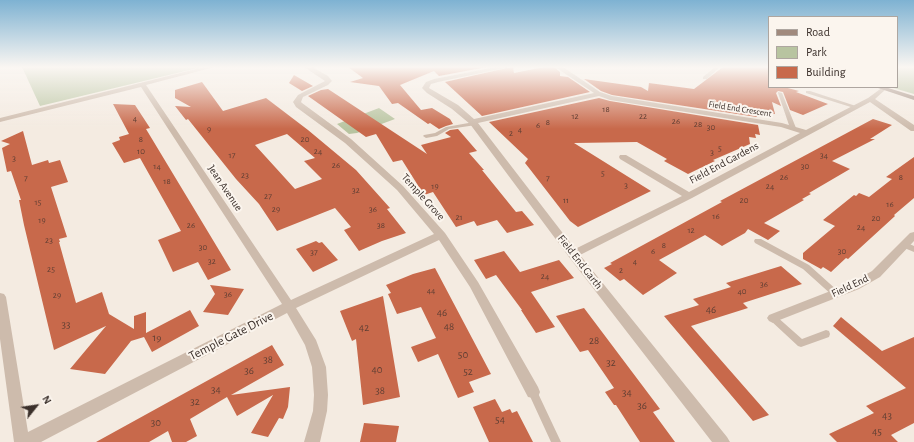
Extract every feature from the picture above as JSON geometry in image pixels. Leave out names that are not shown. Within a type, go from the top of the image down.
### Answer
[{"type":"main road","points":[[881,88],[914,98]]},
{"type":"street","points":[[0,120],[128,88]]},
{"type":"street","name":"Jean Avenue","points":[[144,88],[289,306],[311,344],[319,367],[321,395],[320,411],[312,442]]},
{"type":"street","name":"Temple Grove","points":[[318,88],[300,96],[297,102],[299,105],[348,142],[400,188],[441,235],[474,285],[533,392]]},
{"type":"street","name":"Field End Garth","points":[[425,88],[429,92],[455,107],[474,123],[573,254],[722,442]]},
{"type":"street","name":"Field End Crescent","points":[[589,88],[599,94],[616,99],[793,128],[807,133]]},
{"type":"street","name":"Field End Gardens","points":[[573,254],[688,196],[807,133],[870,99],[881,88]]},
{"type":"street","points":[[474,123],[599,94]]},
{"type":"street","points":[[870,99],[914,129]]},
{"type":"street","points":[[623,157],[688,196]]},
{"type":"street","name":"Temple Gate Drive","points":[[25,442],[289,306],[441,235]]},
{"type":"street","name":"Field End","points":[[774,318],[855,286],[876,274],[909,247],[914,235]]},
{"type":"street","points":[[0,297],[22,442]]},
{"type":"lane","points":[[808,92],[856,106]]},
{"type":"lane","points":[[780,93],[793,128]]},
{"type":"lane","points":[[426,136],[437,134],[448,128],[474,123]]},
{"type":"lane","points":[[758,240],[806,267],[836,294]]},
{"type":"lane","points":[[774,318],[801,343],[826,334]]},
{"type":"lane","points":[[533,392],[556,442]]},
{"type":"green space","points":[[32,88],[116,88],[40,106]]},
{"type":"green space","points":[[893,88],[914,88],[914,94]]},
{"type":"green space","points":[[379,108],[395,119],[357,133],[349,134],[337,124]]},
{"type":"building","points":[[183,88],[206,88],[223,111],[266,98],[308,130],[356,170],[390,208],[387,209],[406,233],[359,251],[344,230],[351,227],[335,208],[277,231],[259,204],[236,179],[188,119],[186,120],[175,106],[191,107],[175,98],[175,90]],"holes":[[[287,134],[315,158],[304,161],[322,179],[295,189],[255,145]]]},
{"type":"building","points":[[297,88],[309,88],[302,91]]},
{"type":"building","points":[[380,88],[402,88],[421,110],[432,108],[450,119],[453,124],[439,129],[430,123],[428,124],[398,103],[392,104]]},
{"type":"building","points":[[451,88],[584,88],[590,92],[482,116]]},
{"type":"building","points":[[596,88],[642,88],[648,91],[648,88],[694,89],[696,88],[788,88],[799,91],[796,92],[828,104],[803,115],[790,110],[783,92],[778,91],[776,93],[781,106],[772,102],[775,114],[756,111],[757,117],[612,95]]},
{"type":"building","points":[[328,89],[427,154],[421,145],[451,137],[445,133],[450,130],[458,129],[477,151],[469,153],[484,170],[482,170],[516,212],[522,211],[534,225],[507,233],[497,220],[477,226],[474,221],[456,227],[433,192],[424,195],[402,160],[393,162],[376,134],[366,137],[308,96],[321,90]]},
{"type":"building","points":[[599,98],[758,125],[760,135],[755,134],[756,138],[749,137],[750,144],[713,160],[715,161],[688,174],[664,161],[667,159],[637,142],[574,143],[651,191],[578,227],[570,221],[525,163],[528,159],[489,122]]},
{"type":"building","points":[[113,104],[135,105],[150,128],[146,129],[231,270],[208,280],[198,262],[173,272],[158,240],[181,231],[140,158],[124,163],[112,143],[120,140],[119,137],[129,134]]},
{"type":"building","points":[[873,119],[892,125],[870,139],[875,139],[832,161],[850,169],[809,193],[811,194],[802,199],[804,200],[764,223],[780,231],[768,240],[748,229],[745,233],[722,246],[705,235],[659,260],[677,273],[643,295],[624,279],[620,281],[604,268],[612,264],[610,263],[722,202],[720,201]]},
{"type":"building","points":[[23,131],[32,165],[48,160],[49,163],[60,160],[68,182],[51,187],[67,237],[59,239],[59,242],[76,303],[102,292],[109,314],[134,329],[134,316],[146,312],[146,333],[190,310],[199,326],[152,352],[144,337],[131,341],[105,374],[70,369],[106,326],[54,350],[24,225],[19,200],[21,200],[11,171],[7,172],[2,148],[10,144],[1,141]]},
{"type":"building","points":[[914,157],[914,198],[894,215],[895,216],[848,259],[846,258],[831,272],[823,267],[821,269],[803,259],[803,253],[835,226],[823,220],[854,195],[856,196],[859,193],[869,197],[892,179],[886,177]]},
{"type":"building","points":[[316,241],[319,243],[322,242],[338,260],[313,272],[296,249]]},
{"type":"building","points":[[504,251],[520,272],[559,260],[574,278],[531,292],[555,327],[536,333],[522,310],[496,275],[486,279],[474,260]]},
{"type":"building","points":[[781,266],[802,284],[743,303],[748,308],[691,326],[769,415],[753,421],[664,316],[699,305],[693,299],[731,287],[726,283]]},
{"type":"building","points":[[435,268],[491,374],[469,382],[474,392],[458,398],[438,354],[418,362],[411,347],[436,338],[421,307],[397,314],[388,294],[391,293],[386,285],[413,274]]},
{"type":"building","points":[[210,285],[244,289],[228,315],[203,312],[215,294]]},
{"type":"building","points":[[383,296],[400,397],[363,405],[356,339],[352,341],[340,311]]},
{"type":"building","points":[[584,308],[660,409],[653,412],[675,442],[640,442],[616,405],[614,405],[605,392],[614,388],[588,350],[580,352],[556,316]]},
{"type":"building","points":[[841,317],[882,351],[914,337],[914,423],[891,435],[898,442],[837,442],[829,434],[874,413],[866,406],[906,388],[833,326]]},
{"type":"building","points":[[272,345],[284,365],[231,395],[290,387],[288,407],[283,419],[279,418],[268,437],[251,433],[273,395],[237,416],[227,397],[190,419],[197,436],[186,442],[172,442],[168,431],[149,442],[96,442]]},
{"type":"building","points":[[495,399],[502,412],[510,409],[512,413],[517,411],[533,442],[489,442],[473,407]]},
{"type":"building","points":[[364,423],[399,426],[396,442],[360,442]]}]
